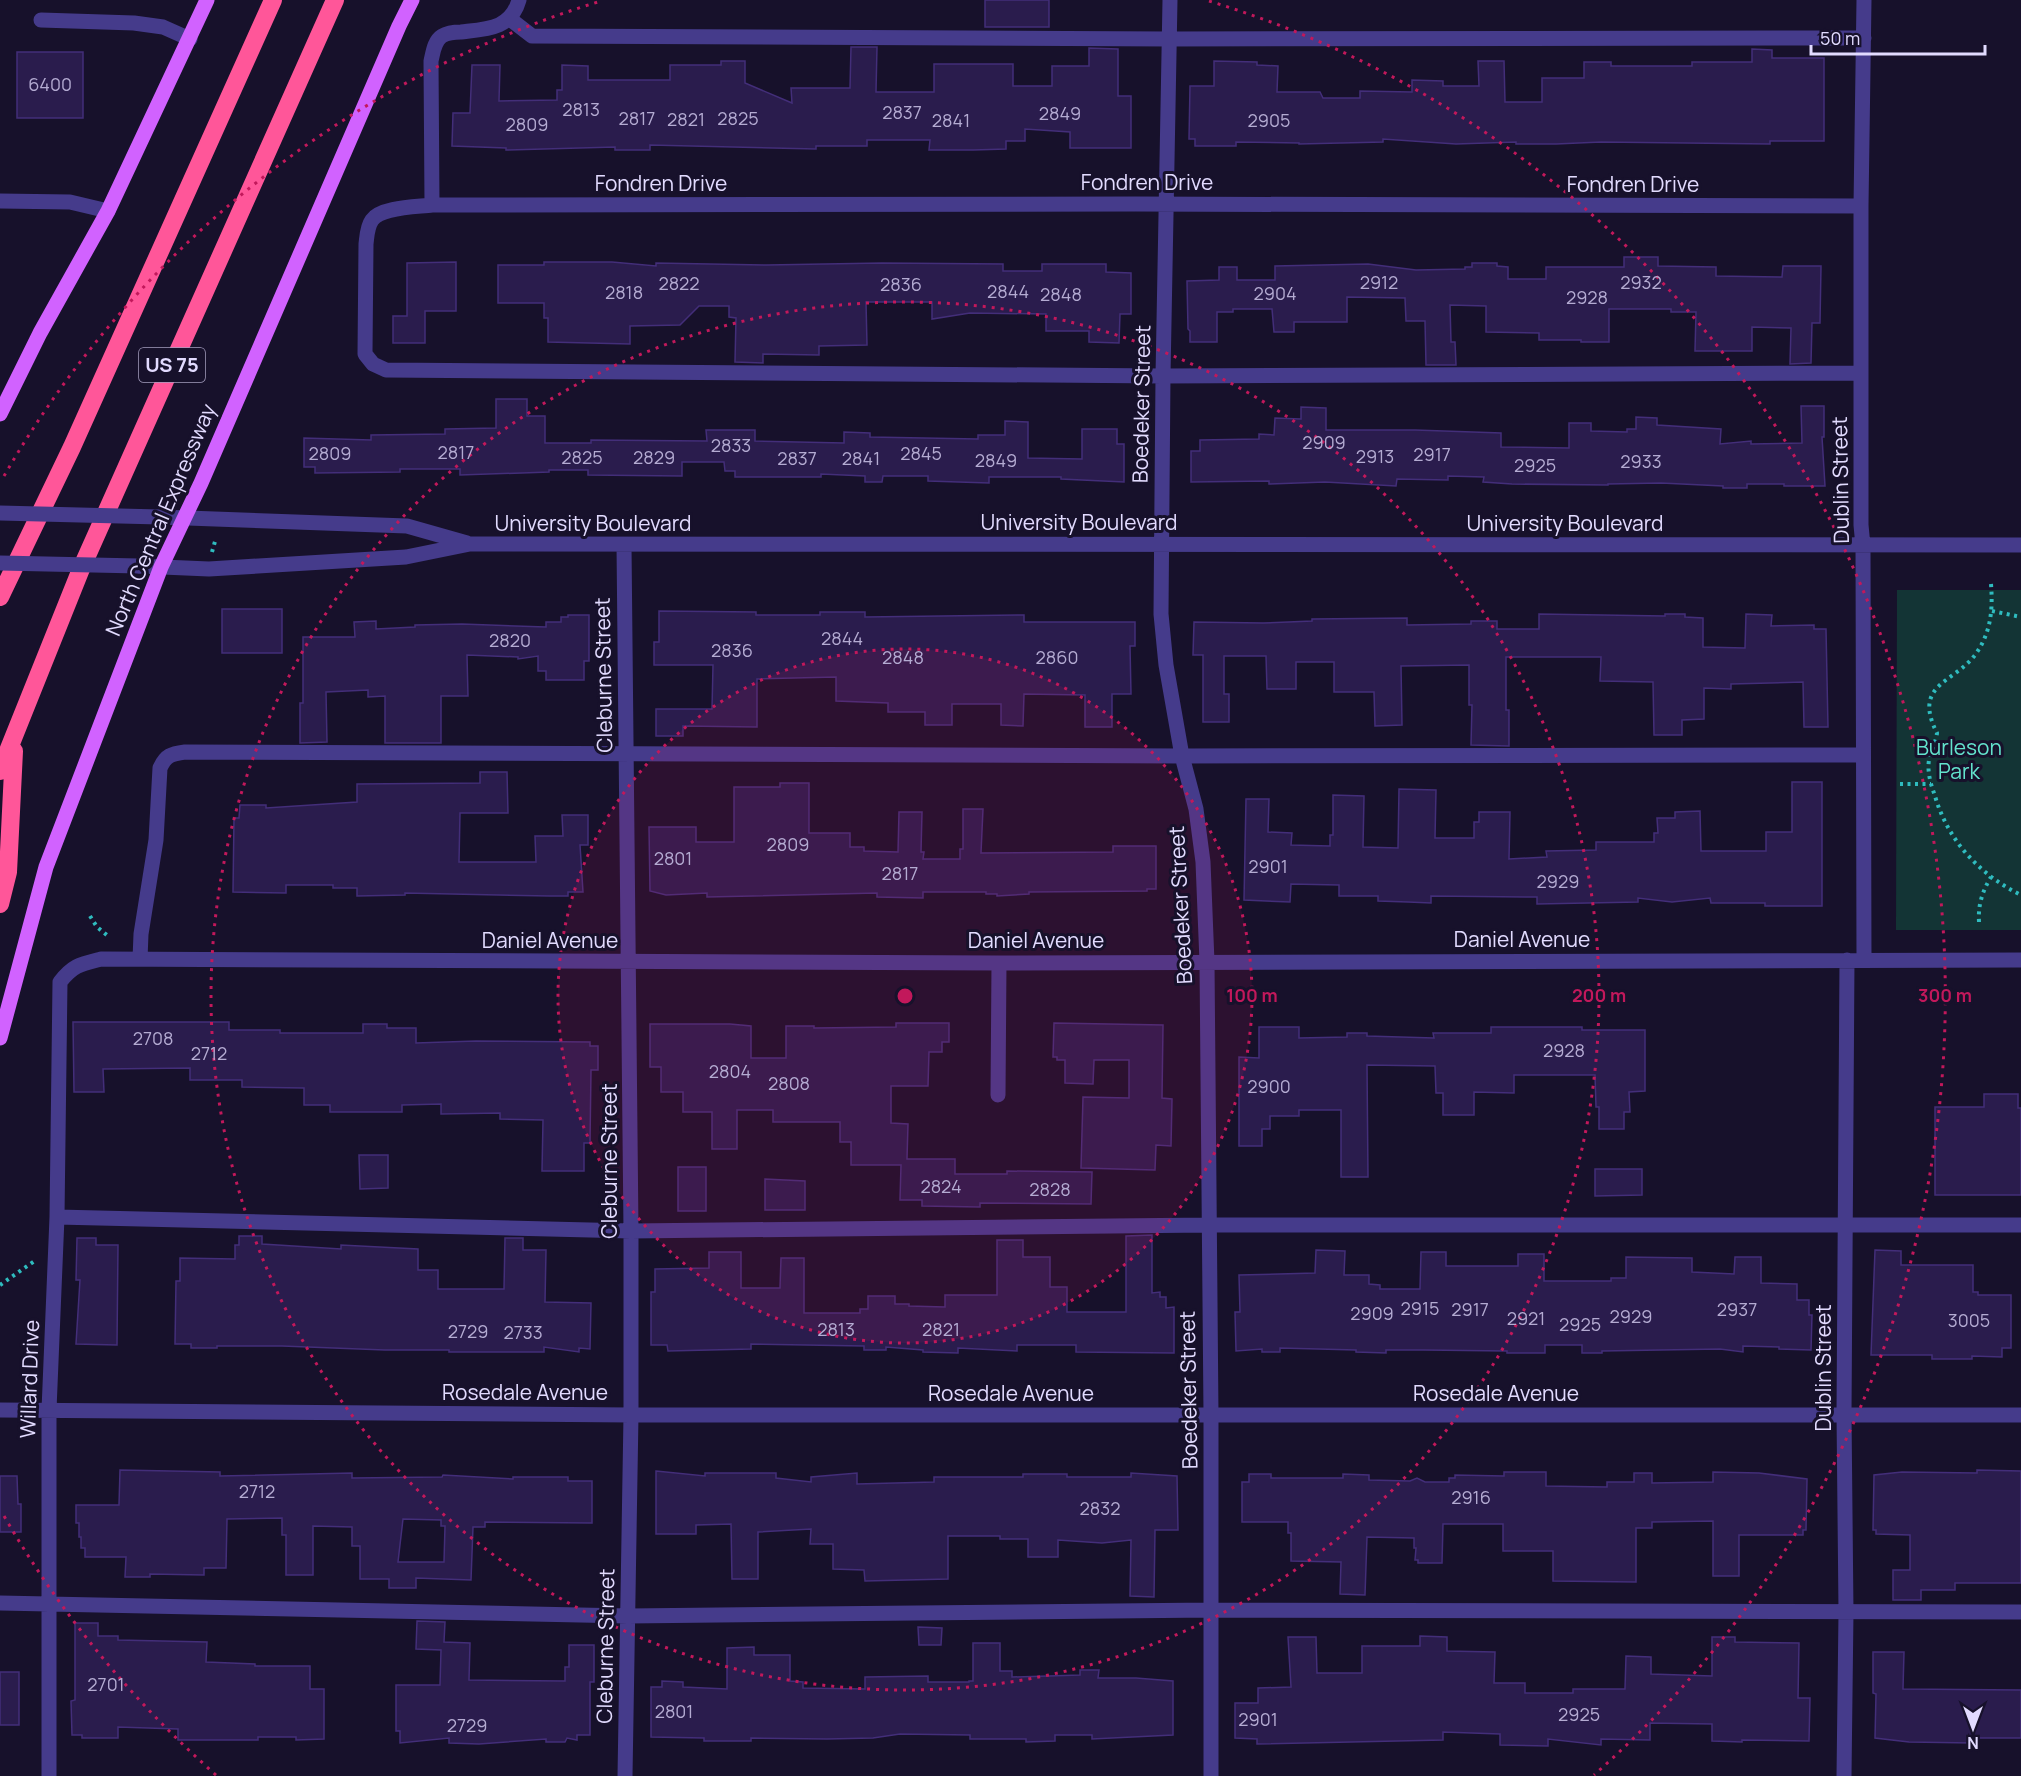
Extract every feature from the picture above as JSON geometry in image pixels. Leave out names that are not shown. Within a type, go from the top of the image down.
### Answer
[{"type":"highway","name":"US 75","points":[[0,597],[72,447],[273,0]]},
{"type":"highway","name":"US 75","points":[[0,771],[81,569],[336,0]]},
{"type":"highway","points":[[0,904],[8,872],[14,732]]},
{"type":"main road","points":[[0,414],[40,333],[108,211],[207,0]]},
{"type":"main road","name":"North Central Expressway","points":[[0,1038],[46,867],[161,567],[185,518],[412,0]]},
{"type":"street","points":[[432,205],[431,61],[434,46],[442,36],[490,28],[510,19],[517,9],[519,0]]},
{"type":"street","name":"Boedeker Street","points":[[1170,0],[1162,376],[1161,614],[1166,665],[1182,756],[1196,809],[1203,862],[1207,962],[1211,1415],[1211,1776]]},
{"type":"street","name":"Dublin Street","points":[[1864,0],[1861,525],[1863,546],[1864,960]]},
{"type":"street","points":[[510,19],[532,36],[1169,39],[1864,38]]},
{"type":"street","points":[[41,20],[163,27],[190,39]]},
{"type":"street","points":[[0,201],[70,202],[108,211]]},
{"type":"street","name":"Fondren Drive","points":[[1162,376],[386,370],[373,364],[365,354],[367,230],[372,218],[388,210],[432,205],[1862,206]]},
{"type":"street","points":[[1162,376],[1862,373]]},
{"type":"street","points":[[0,513],[407,525],[470,544]]},
{"type":"street","name":"University Boulevard","points":[[0,563],[209,569],[405,557],[470,544],[2021,545]]},
{"type":"street","name":"Cleburne Street","points":[[624,545],[631,1231],[631,1415],[625,1776]]},
{"type":"street","points":[[140,959],[141,934],[156,840],[160,768],[164,759],[173,754],[185,752],[1182,756],[1862,755]]},
{"type":"street","name":"Daniel Avenue","points":[[60,982],[78,964],[101,959],[999,963],[2021,960]]},
{"type":"street","name":"Dublin Street","points":[[1844,1776],[1847,960]]},
{"type":"street","points":[[998,1095],[999,963]]},
{"type":"street","name":"Willard Drive","points":[[49,1776],[49,1410],[57,1217],[60,982]]},
{"type":"street","points":[[57,1217],[631,1231],[1208,1226],[2021,1225]]},
{"type":"street","name":"Rosedale Avenue","points":[[0,1410],[631,1415],[2021,1415]]},
{"type":"street","points":[[0,1603],[628,1616],[1211,1610],[2021,1612]]},
{"type":"path","points":[[211,555],[216,538]]},
{"type":"path","points":[[1991,584],[1992,611],[1987,634],[1973,657],[1939,684],[1934,691],[1930,710],[1937,733],[1929,759],[1931,784],[1943,819],[1962,849],[1991,877],[2021,895]]},
{"type":"path","points":[[1992,611],[2021,617]]},
{"type":"path","points":[[1900,784],[1931,784]]},
{"type":"path","points":[[1979,922],[1980,902],[1984,888],[1991,877]]},
{"type":"path","points":[[90,916],[108,936]]},
{"type":"path","points":[[0,1286],[41,1257]]},
{"type":"green space","name":"Burleson Park","points":[[1897,590],[2021,590],[2021,930],[1896,930]]},
{"type":"building","points":[[985,0],[1049,0],[1049,27],[985,27]]},
{"type":"building","points":[[851,47],[877,47],[876,92],[934,92],[934,64],[1013,64],[1013,86],[1052,86],[1052,66],[1089,66],[1089,48],[1118,49],[1118,96],[1131,96],[1131,148],[1070,148],[1070,132],[1025,129],[1025,141],[1006,141],[1006,149],[973,150],[929,150],[930,140],[867,140],[867,146],[816,146],[816,149],[650,145],[650,150],[615,150],[615,147],[506,150],[506,148],[452,146],[453,113],[470,113],[472,65],[500,65],[499,101],[557,100],[557,90],[562,90],[562,65],[588,66],[588,80],[670,80],[670,65],[721,65],[721,61],[745,61],[745,83],[792,103],[791,88],[850,88]]},
{"type":"building","points":[[1752,49],[1772,50],[1772,58],[1824,58],[1824,141],[1770,141],[1770,144],[1601,142],[1516,144],[1516,142],[1456,144],[1383,139],[1383,142],[1299,144],[1236,142],[1236,146],[1195,146],[1195,139],[1189,139],[1190,86],[1214,86],[1214,61],[1257,62],[1257,65],[1278,66],[1277,92],[1320,92],[1323,98],[1360,98],[1360,91],[1412,92],[1412,80],[1443,81],[1443,86],[1479,86],[1478,61],[1504,61],[1505,102],[1542,102],[1542,78],[1584,78],[1584,62],[1611,62],[1611,66],[1692,66],[1692,62],[1752,62]]},
{"type":"building","points":[[17,52],[83,52],[83,118],[17,118]]},
{"type":"building","points":[[1624,257],[1658,257],[1658,266],[1716,267],[1716,276],[1782,277],[1783,266],[1821,266],[1820,323],[1812,323],[1811,363],[1790,364],[1791,328],[1752,327],[1752,351],[1695,351],[1696,312],[1671,312],[1671,309],[1609,309],[1609,342],[1581,342],[1581,340],[1539,340],[1539,333],[1486,332],[1486,306],[1450,305],[1451,342],[1455,342],[1456,365],[1426,365],[1425,321],[1406,321],[1405,298],[1347,297],[1347,322],[1294,322],[1294,332],[1274,332],[1272,309],[1233,309],[1233,312],[1217,312],[1217,342],[1190,342],[1187,281],[1219,280],[1219,267],[1237,267],[1237,280],[1275,280],[1275,266],[1368,264],[1416,270],[1465,269],[1465,267],[1472,267],[1472,263],[1497,263],[1497,266],[1508,267],[1508,279],[1546,279],[1546,267],[1624,267]]},
{"type":"building","points":[[456,262],[456,311],[425,311],[425,343],[393,343],[393,316],[407,316],[407,263]]},
{"type":"building","points":[[544,262],[612,262],[656,266],[656,263],[1003,264],[1003,271],[1042,271],[1042,264],[1106,264],[1106,272],[1131,273],[1131,314],[1120,314],[1119,343],[1089,342],[1089,331],[1046,331],[1046,314],[970,313],[932,319],[932,302],[866,302],[867,345],[819,346],[819,355],[763,354],[763,363],[735,362],[736,318],[729,317],[729,306],[699,306],[680,325],[630,326],[630,344],[548,342],[548,318],[544,318],[544,303],[498,303],[498,265],[544,265]]},
{"type":"building","points":[[496,399],[527,399],[527,416],[545,416],[545,443],[591,443],[591,440],[707,441],[706,430],[755,430],[755,441],[844,443],[844,432],[870,433],[870,437],[978,439],[978,435],[1005,435],[1005,421],[1028,422],[1028,458],[1082,459],[1082,429],[1117,429],[1117,444],[1124,444],[1124,482],[1061,479],[1061,477],[989,477],[989,483],[928,481],[928,476],[883,476],[882,482],[865,482],[865,476],[821,474],[821,477],[735,477],[735,471],[725,471],[724,462],[682,462],[682,476],[588,475],[588,470],[460,475],[460,469],[315,473],[315,467],[304,467],[304,438],[371,440],[371,435],[445,434],[445,429],[496,428]]},
{"type":"building","points":[[1801,406],[1824,406],[1824,437],[1822,437],[1825,486],[1747,484],[1747,488],[1723,488],[1723,486],[1661,483],[1512,484],[1483,482],[1484,477],[1448,476],[1448,480],[1397,479],[1396,486],[1325,482],[1269,484],[1269,481],[1191,482],[1191,451],[1200,451],[1200,440],[1259,439],[1259,434],[1274,435],[1275,418],[1301,419],[1301,407],[1326,408],[1326,430],[1501,433],[1501,447],[1569,448],[1569,423],[1591,423],[1591,431],[1627,432],[1627,429],[1636,429],[1636,417],[1657,418],[1657,425],[1721,429],[1720,444],[1751,441],[1751,444],[1802,443]]},
{"type":"building","points":[[222,609],[282,609],[282,653],[222,653]]},
{"type":"building","points":[[659,611],[756,612],[756,615],[865,612],[865,617],[1024,615],[1024,622],[1135,622],[1135,646],[1130,646],[1131,694],[1112,694],[1112,727],[1085,727],[1085,695],[1024,694],[1023,726],[1001,725],[1001,704],[952,704],[952,725],[925,725],[925,712],[888,712],[888,703],[836,701],[836,677],[757,679],[757,727],[683,726],[683,736],[656,736],[656,709],[712,709],[713,665],[654,665],[654,642],[659,642]]},
{"type":"building","points":[[1539,614],[1665,616],[1665,614],[1685,614],[1685,617],[1703,618],[1703,647],[1745,648],[1746,614],[1772,615],[1771,626],[1814,625],[1814,629],[1826,629],[1828,727],[1804,727],[1803,682],[1731,684],[1731,689],[1704,688],[1704,719],[1682,720],[1682,735],[1654,735],[1653,682],[1600,681],[1601,657],[1506,657],[1509,746],[1471,745],[1472,705],[1469,705],[1469,665],[1401,666],[1402,725],[1375,726],[1374,692],[1334,692],[1334,662],[1296,662],[1296,689],[1267,689],[1266,656],[1224,656],[1224,694],[1229,694],[1229,722],[1203,722],[1203,655],[1193,655],[1194,622],[1263,623],[1312,621],[1312,619],[1407,618],[1407,625],[1471,624],[1471,621],[1497,621],[1497,629],[1539,629]]},
{"type":"building","points":[[568,615],[589,615],[589,661],[584,661],[584,680],[546,680],[546,671],[538,671],[538,656],[518,659],[518,657],[467,655],[468,696],[441,696],[441,743],[385,743],[385,696],[368,697],[368,690],[326,692],[327,742],[300,743],[300,703],[303,703],[303,637],[355,637],[354,622],[376,621],[376,629],[462,624],[546,627],[546,622],[561,622],[561,617],[568,617]]},
{"type":"building","points":[[480,772],[507,772],[508,813],[460,813],[459,862],[536,862],[535,836],[563,836],[562,815],[588,815],[588,845],[580,845],[583,892],[568,892],[568,896],[405,893],[405,895],[357,896],[357,888],[333,888],[333,885],[286,885],[286,893],[233,892],[234,818],[239,818],[240,805],[266,805],[266,808],[357,802],[357,784],[480,783]]},
{"type":"building","points":[[1792,782],[1822,782],[1822,906],[1711,903],[1710,898],[1672,902],[1638,898],[1638,902],[1537,904],[1537,897],[1431,896],[1431,903],[1378,901],[1378,896],[1339,896],[1339,885],[1291,884],[1290,902],[1244,900],[1246,799],[1269,799],[1268,832],[1292,833],[1291,845],[1330,846],[1330,835],[1333,835],[1333,795],[1364,796],[1363,847],[1398,848],[1399,789],[1436,790],[1435,838],[1474,838],[1474,822],[1479,822],[1479,812],[1510,812],[1509,859],[1547,857],[1546,851],[1596,850],[1596,842],[1654,842],[1654,833],[1658,833],[1657,818],[1675,818],[1675,812],[1700,811],[1701,851],[1766,851],[1766,832],[1792,832]]},
{"type":"building","points":[[780,783],[809,783],[809,833],[850,833],[850,847],[864,847],[864,851],[898,852],[899,812],[922,812],[921,852],[924,852],[923,859],[960,859],[960,849],[963,849],[963,809],[983,809],[981,853],[1113,852],[1113,846],[1156,846],[1156,889],[1029,892],[1029,894],[997,896],[997,894],[986,894],[986,892],[923,892],[923,898],[877,897],[877,893],[707,897],[707,893],[666,895],[650,891],[649,827],[696,827],[696,842],[734,842],[734,787],[780,787]]},
{"type":"building","points":[[73,1022],[229,1022],[229,1030],[280,1030],[280,1033],[363,1033],[363,1024],[387,1024],[387,1028],[416,1028],[416,1043],[590,1042],[590,1046],[598,1046],[598,1070],[591,1070],[590,1143],[584,1143],[584,1171],[542,1171],[543,1120],[500,1119],[500,1113],[441,1114],[441,1104],[402,1105],[402,1112],[330,1112],[330,1105],[304,1105],[304,1088],[242,1087],[242,1080],[190,1080],[190,1068],[103,1069],[104,1092],[74,1092]]},
{"type":"building","points":[[896,1023],[949,1023],[949,1042],[942,1042],[942,1052],[929,1052],[928,1086],[891,1086],[891,1123],[908,1124],[907,1159],[955,1159],[955,1174],[1007,1174],[1007,1171],[1092,1172],[1091,1204],[980,1203],[980,1207],[922,1206],[922,1200],[900,1200],[901,1165],[851,1165],[851,1142],[840,1142],[840,1122],[773,1122],[773,1110],[737,1110],[737,1149],[712,1149],[712,1112],[683,1112],[683,1092],[661,1092],[661,1067],[650,1067],[650,1024],[751,1026],[751,1058],[786,1058],[786,1026],[896,1027]]},
{"type":"building","points":[[1054,1023],[1163,1025],[1162,1098],[1172,1099],[1171,1146],[1156,1145],[1155,1170],[1081,1168],[1083,1097],[1129,1098],[1129,1060],[1094,1060],[1093,1084],[1065,1083],[1065,1060],[1057,1060],[1057,1057],[1053,1057]]},
{"type":"building","points":[[1259,1027],[1299,1027],[1299,1038],[1347,1037],[1347,1033],[1367,1033],[1367,1036],[1434,1038],[1433,1033],[1491,1033],[1491,1027],[1645,1030],[1645,1091],[1629,1092],[1630,1112],[1624,1112],[1624,1129],[1599,1129],[1595,1075],[1514,1075],[1514,1093],[1474,1092],[1474,1115],[1443,1115],[1443,1093],[1436,1093],[1435,1066],[1367,1065],[1368,1177],[1341,1177],[1341,1110],[1299,1110],[1299,1116],[1270,1116],[1270,1129],[1262,1129],[1262,1146],[1239,1146],[1239,1057],[1259,1058]]},
{"type":"building","points":[[1984,1094],[2018,1094],[2018,1108],[2021,1108],[2021,1195],[1935,1195],[1935,1107],[1984,1107]]},
{"type":"building","points":[[359,1155],[388,1155],[388,1188],[360,1189]]},
{"type":"building","points":[[678,1167],[706,1167],[706,1211],[678,1211]]},
{"type":"building","points":[[1595,1169],[1642,1169],[1642,1195],[1595,1196]]},
{"type":"building","points":[[765,1179],[805,1181],[805,1210],[765,1210]]},
{"type":"building","points":[[1152,1235],[1152,1293],[1160,1292],[1160,1297],[1166,1297],[1166,1308],[1174,1307],[1174,1353],[1076,1352],[1076,1345],[1017,1345],[1017,1351],[958,1348],[958,1353],[923,1352],[923,1350],[886,1347],[886,1350],[864,1350],[864,1346],[751,1344],[751,1349],[668,1351],[667,1345],[651,1345],[651,1292],[655,1292],[655,1269],[709,1268],[709,1252],[741,1252],[741,1288],[780,1288],[781,1258],[804,1258],[804,1313],[860,1313],[860,1309],[868,1309],[868,1296],[895,1296],[895,1304],[909,1304],[909,1306],[945,1307],[945,1295],[997,1295],[997,1240],[1023,1240],[1023,1257],[1050,1257],[1050,1287],[1067,1287],[1067,1312],[1126,1312],[1126,1236]]},
{"type":"building","points":[[239,1236],[262,1236],[262,1244],[341,1249],[341,1245],[418,1249],[418,1270],[438,1270],[438,1289],[504,1289],[505,1238],[523,1238],[523,1250],[546,1250],[545,1302],[591,1303],[590,1349],[579,1348],[579,1352],[544,1347],[544,1352],[449,1352],[449,1350],[282,1346],[191,1348],[191,1344],[175,1344],[176,1281],[180,1281],[180,1258],[235,1259],[235,1245],[239,1245]]},
{"type":"building","points":[[77,1238],[96,1238],[96,1245],[118,1245],[117,1345],[76,1344],[80,1280],[76,1280]]},
{"type":"building","points":[[1316,1250],[1345,1251],[1344,1275],[1369,1275],[1369,1284],[1380,1285],[1380,1289],[1420,1289],[1421,1252],[1446,1252],[1446,1266],[1518,1266],[1518,1254],[1544,1254],[1544,1281],[1611,1281],[1611,1278],[1626,1278],[1626,1257],[1692,1258],[1692,1272],[1734,1274],[1735,1257],[1761,1257],[1761,1283],[1797,1284],[1797,1300],[1809,1300],[1809,1315],[1812,1315],[1811,1350],[1743,1346],[1743,1352],[1720,1349],[1582,1353],[1582,1345],[1545,1345],[1545,1353],[1386,1350],[1386,1353],[1280,1348],[1280,1352],[1262,1352],[1262,1349],[1236,1351],[1235,1312],[1240,1312],[1239,1275],[1315,1273]]},
{"type":"building","points":[[1875,1250],[1901,1251],[1901,1265],[1973,1265],[1973,1292],[1978,1292],[1978,1295],[2011,1295],[2011,1348],[2002,1348],[2002,1357],[1972,1356],[1972,1359],[1932,1359],[1932,1355],[1871,1355]]},
{"type":"building","points":[[120,1470],[220,1472],[220,1476],[352,1473],[352,1478],[442,1477],[443,1475],[513,1479],[513,1477],[568,1477],[568,1481],[592,1481],[592,1523],[485,1522],[485,1527],[473,1527],[471,1580],[416,1578],[416,1588],[389,1588],[389,1579],[360,1579],[360,1546],[352,1546],[352,1527],[313,1526],[313,1575],[286,1575],[286,1535],[282,1535],[282,1518],[227,1519],[226,1568],[204,1568],[204,1575],[150,1574],[150,1577],[125,1577],[126,1557],[85,1557],[85,1548],[81,1548],[81,1537],[79,1537],[79,1523],[76,1523],[76,1505],[119,1505]],"holes":[[[403,1519],[441,1520],[441,1526],[445,1526],[444,1562],[398,1562]]]},
{"type":"building","points":[[1977,1470],[2021,1471],[2021,1583],[1955,1583],[1955,1590],[1921,1590],[1921,1600],[1893,1600],[1893,1570],[1910,1570],[1910,1535],[1876,1534],[1876,1530],[1873,1530],[1874,1475],[1902,1472],[1977,1473]]},
{"type":"building","points":[[656,1471],[705,1476],[705,1473],[776,1473],[776,1478],[811,1482],[811,1477],[857,1473],[857,1484],[934,1482],[934,1477],[1023,1477],[1023,1474],[1067,1474],[1067,1477],[1131,1477],[1131,1473],[1177,1476],[1178,1530],[1155,1530],[1154,1597],[1130,1596],[1131,1540],[1102,1543],[1058,1540],[1058,1557],[1028,1557],[1028,1539],[1000,1539],[1000,1536],[948,1536],[948,1579],[865,1581],[864,1570],[833,1569],[833,1544],[810,1544],[811,1529],[758,1532],[758,1579],[732,1579],[731,1524],[696,1525],[696,1534],[656,1534]]},
{"type":"building","points":[[1504,1472],[1546,1472],[1546,1486],[1607,1487],[1607,1482],[1634,1482],[1634,1473],[1652,1473],[1652,1483],[1713,1482],[1713,1472],[1759,1473],[1807,1479],[1806,1530],[1803,1530],[1803,1535],[1739,1535],[1739,1576],[1713,1576],[1713,1521],[1652,1522],[1652,1528],[1636,1528],[1636,1582],[1553,1581],[1553,1551],[1503,1551],[1503,1524],[1443,1524],[1442,1563],[1418,1563],[1418,1560],[1415,1560],[1414,1538],[1367,1537],[1365,1595],[1340,1594],[1341,1562],[1291,1561],[1291,1533],[1288,1533],[1288,1522],[1242,1522],[1242,1482],[1249,1482],[1249,1474],[1271,1474],[1271,1478],[1343,1478],[1343,1474],[1369,1475],[1369,1480],[1410,1481],[1417,1478],[1425,1482],[1449,1482],[1449,1478],[1455,1478],[1455,1475],[1504,1476]]},
{"type":"building","points":[[0,1476],[17,1476],[18,1504],[21,1504],[21,1532],[0,1532]]},
{"type":"building","points":[[417,1621],[445,1622],[444,1642],[470,1643],[469,1680],[565,1681],[565,1667],[569,1667],[569,1645],[594,1645],[594,1682],[590,1682],[590,1735],[577,1735],[577,1740],[567,1738],[565,1742],[546,1742],[546,1739],[479,1744],[449,1743],[449,1738],[400,1743],[400,1731],[396,1731],[396,1685],[440,1685],[441,1650],[416,1649]]},
{"type":"building","points":[[75,1623],[98,1623],[98,1636],[118,1636],[118,1640],[207,1642],[206,1662],[255,1664],[255,1666],[310,1666],[310,1689],[324,1689],[324,1739],[296,1740],[296,1737],[258,1737],[258,1740],[178,1740],[178,1729],[118,1727],[118,1738],[82,1738],[82,1735],[72,1735],[71,1701],[75,1700]]},
{"type":"building","points":[[918,1627],[942,1628],[941,1645],[919,1645]]},
{"type":"building","points":[[1420,1636],[1447,1637],[1447,1651],[1495,1652],[1494,1683],[1525,1683],[1525,1693],[1573,1693],[1573,1689],[1625,1689],[1626,1656],[1651,1657],[1651,1674],[1712,1676],[1712,1637],[1735,1637],[1735,1642],[1799,1643],[1798,1698],[1810,1698],[1809,1741],[1712,1741],[1712,1724],[1650,1723],[1650,1740],[1601,1739],[1601,1745],[1548,1739],[1548,1746],[1500,1745],[1500,1734],[1443,1732],[1443,1740],[1257,1744],[1257,1739],[1235,1738],[1235,1703],[1258,1703],[1258,1688],[1291,1687],[1288,1637],[1316,1637],[1317,1673],[1362,1673],[1362,1646],[1420,1646]]},
{"type":"building","points":[[973,1643],[1000,1643],[1000,1671],[1012,1671],[1012,1677],[1080,1675],[1080,1670],[1099,1670],[1098,1678],[1173,1681],[1173,1735],[1092,1739],[1092,1735],[1055,1735],[1055,1741],[1026,1742],[1026,1739],[970,1739],[970,1735],[900,1734],[873,1738],[751,1738],[751,1741],[704,1741],[704,1738],[651,1737],[651,1687],[662,1687],[662,1681],[683,1682],[683,1687],[727,1689],[727,1648],[754,1647],[754,1655],[790,1655],[790,1681],[803,1682],[803,1688],[865,1689],[865,1677],[928,1676],[928,1682],[973,1681]]},
{"type":"building","points":[[1873,1652],[1904,1652],[1903,1689],[2021,1690],[2021,1738],[1972,1738],[1972,1743],[1909,1742],[1875,1738],[1876,1694],[1873,1693]]},
{"type":"building","points":[[0,1672],[19,1672],[19,1725],[0,1725]]}]
